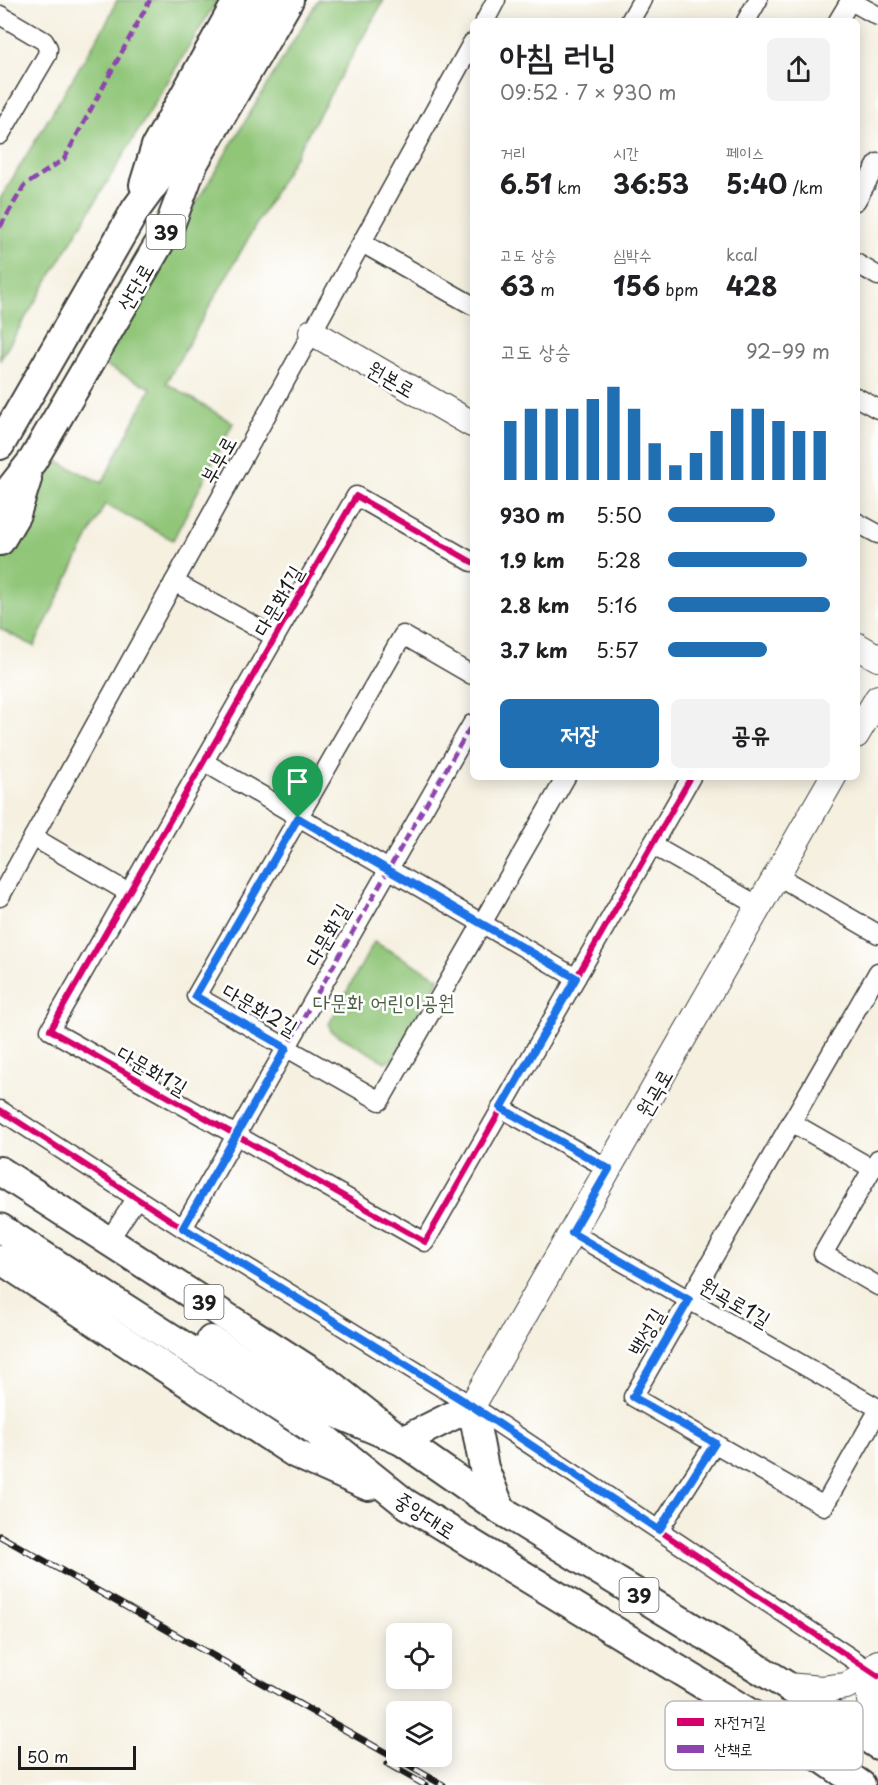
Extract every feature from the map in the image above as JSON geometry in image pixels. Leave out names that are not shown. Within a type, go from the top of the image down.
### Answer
[{"type":"main road","points":[[136,208],[156,146],[238,0]]},
{"type":"main road","name":"39","points":[[1,442],[136,208],[175,156],[264,0]]},
{"type":"main road","name":"산단로","points":[[0,502],[33,460],[170,225],[192,166],[289,0]]},
{"type":"main road","points":[[170,225],[208,175],[310,0]]},
{"type":"main road","name":"39","points":[[0,541],[16,514],[33,460]]},
{"type":"main road","name":"39","points":[[0,1171],[326,1381],[402,1441],[501,1510],[810,1701]]},
{"type":"main road","points":[[0,1207],[308,1401],[402,1441],[472,1406],[484,1468],[501,1510]]},
{"type":"main road","name":"중앙대로","points":[[0,1228],[313,1429],[405,1503],[730,1701]]},
{"type":"main road","name":"39","points":[[0,1259],[296,1454],[405,1503]]},
{"type":"main road","name":"39","points":[[863,1735],[878,1745]]},
{"type":"main road","name":"중앙대로","points":[[839,1770],[861,1785]]},
{"type":"street","points":[[487,18],[496,0]]},
{"type":"street","points":[[632,18],[642,0]]},
{"type":"street","points":[[748,18],[758,0]]},
{"type":"street","points":[[840,18],[849,0],[878,16]]},
{"type":"street","points":[[0,15],[44,41],[48,48],[47,55],[0,135]]},
{"type":"street","name":"부부로","points":[[0,897],[470,47]]},
{"type":"street","points":[[860,194],[878,163]]},
{"type":"street","points":[[362,243],[470,300]]},
{"type":"street","points":[[860,265],[878,276]]},
{"type":"street","name":"원본로","points":[[312,332],[470,423]]},
{"type":"street","points":[[860,399],[878,409]]},
{"type":"street","name":"다문화1길","points":[[470,561],[356,496],[50,1030],[425,1242],[689,780]]},
{"type":"street","points":[[860,524],[878,534]]},
{"type":"street","points":[[174,582],[275,637]]},
{"type":"street","name":"다문화2길","points":[[470,674],[403,635],[195,996],[380,1101],[564,780]]},
{"type":"street","points":[[860,647],[878,658]]},
{"type":"street","points":[[860,728],[878,698]]},
{"type":"street","name":"다문화길","points":[[183,1228],[470,728]]},
{"type":"street","points":[[204,762],[576,978]]},
{"type":"street","name":"원곡로","points":[[472,1406],[831,780]]},
{"type":"street","points":[[33,837],[129,893]]},
{"type":"street","points":[[652,845],[759,906]]},
{"type":"street","points":[[776,875],[878,934]]},
{"type":"street","name":"백성길","points":[[878,972],[633,1397],[824,1506],[878,1409]]},
{"type":"street","points":[[501,1108],[609,1169]]},
{"type":"street","points":[[0,1110],[136,1199],[472,1406],[876,1670]]},
{"type":"street","points":[[791,1122],[875,1164],[823,1254],[878,1286]]},
{"type":"street","points":[[109,1240],[136,1199]]},
{"type":"street","name":"원곡로1길","points":[[572,1233],[878,1409]]},
{"type":"street","points":[[659,1530],[715,1443]]},
{"type":"street","points":[[787,1686],[822,1689],[846,1686],[876,1670]]},
{"type":"street","points":[[876,1670],[868,1701],[878,1727]]},
{"type":"green space","points":[[117,0],[217,0],[0,360],[0,199],[107,22]]},
{"type":"green space","points":[[318,0],[384,0],[166,383],[233,423],[173,540],[105,504],[34,646],[0,629],[0,547],[50,458],[102,483],[151,388],[100,363]]},
{"type":"green space","name":"다문화 어린이공원","points":[[374,942],[439,978],[393,1059],[385,1062],[331,1031],[329,1024]]},
{"type":"railway","points":[[0,1536],[443,1785]]},
{"type":"railway","points":[[393,1767],[425,1785]]},
{"type":"marked path","points":[[0,227],[24,186],[64,159],[150,0]]},
{"type":"marked path","points":[[183,1228],[470,727]]},
{"type":"cycle path","points":[[470,561],[356,496],[50,1030],[425,1242],[689,780]]},
{"type":"cycle path","points":[[0,1110],[183,1228],[472,1406],[878,1676]]},
{"type":"route","points":[[298,818],[576,978],[501,1108],[609,1169],[572,1233],[689,1300],[633,1397],[715,1443],[659,1530],[472,1406],[183,1228],[286,1048],[195,996],[298,818]]}]
